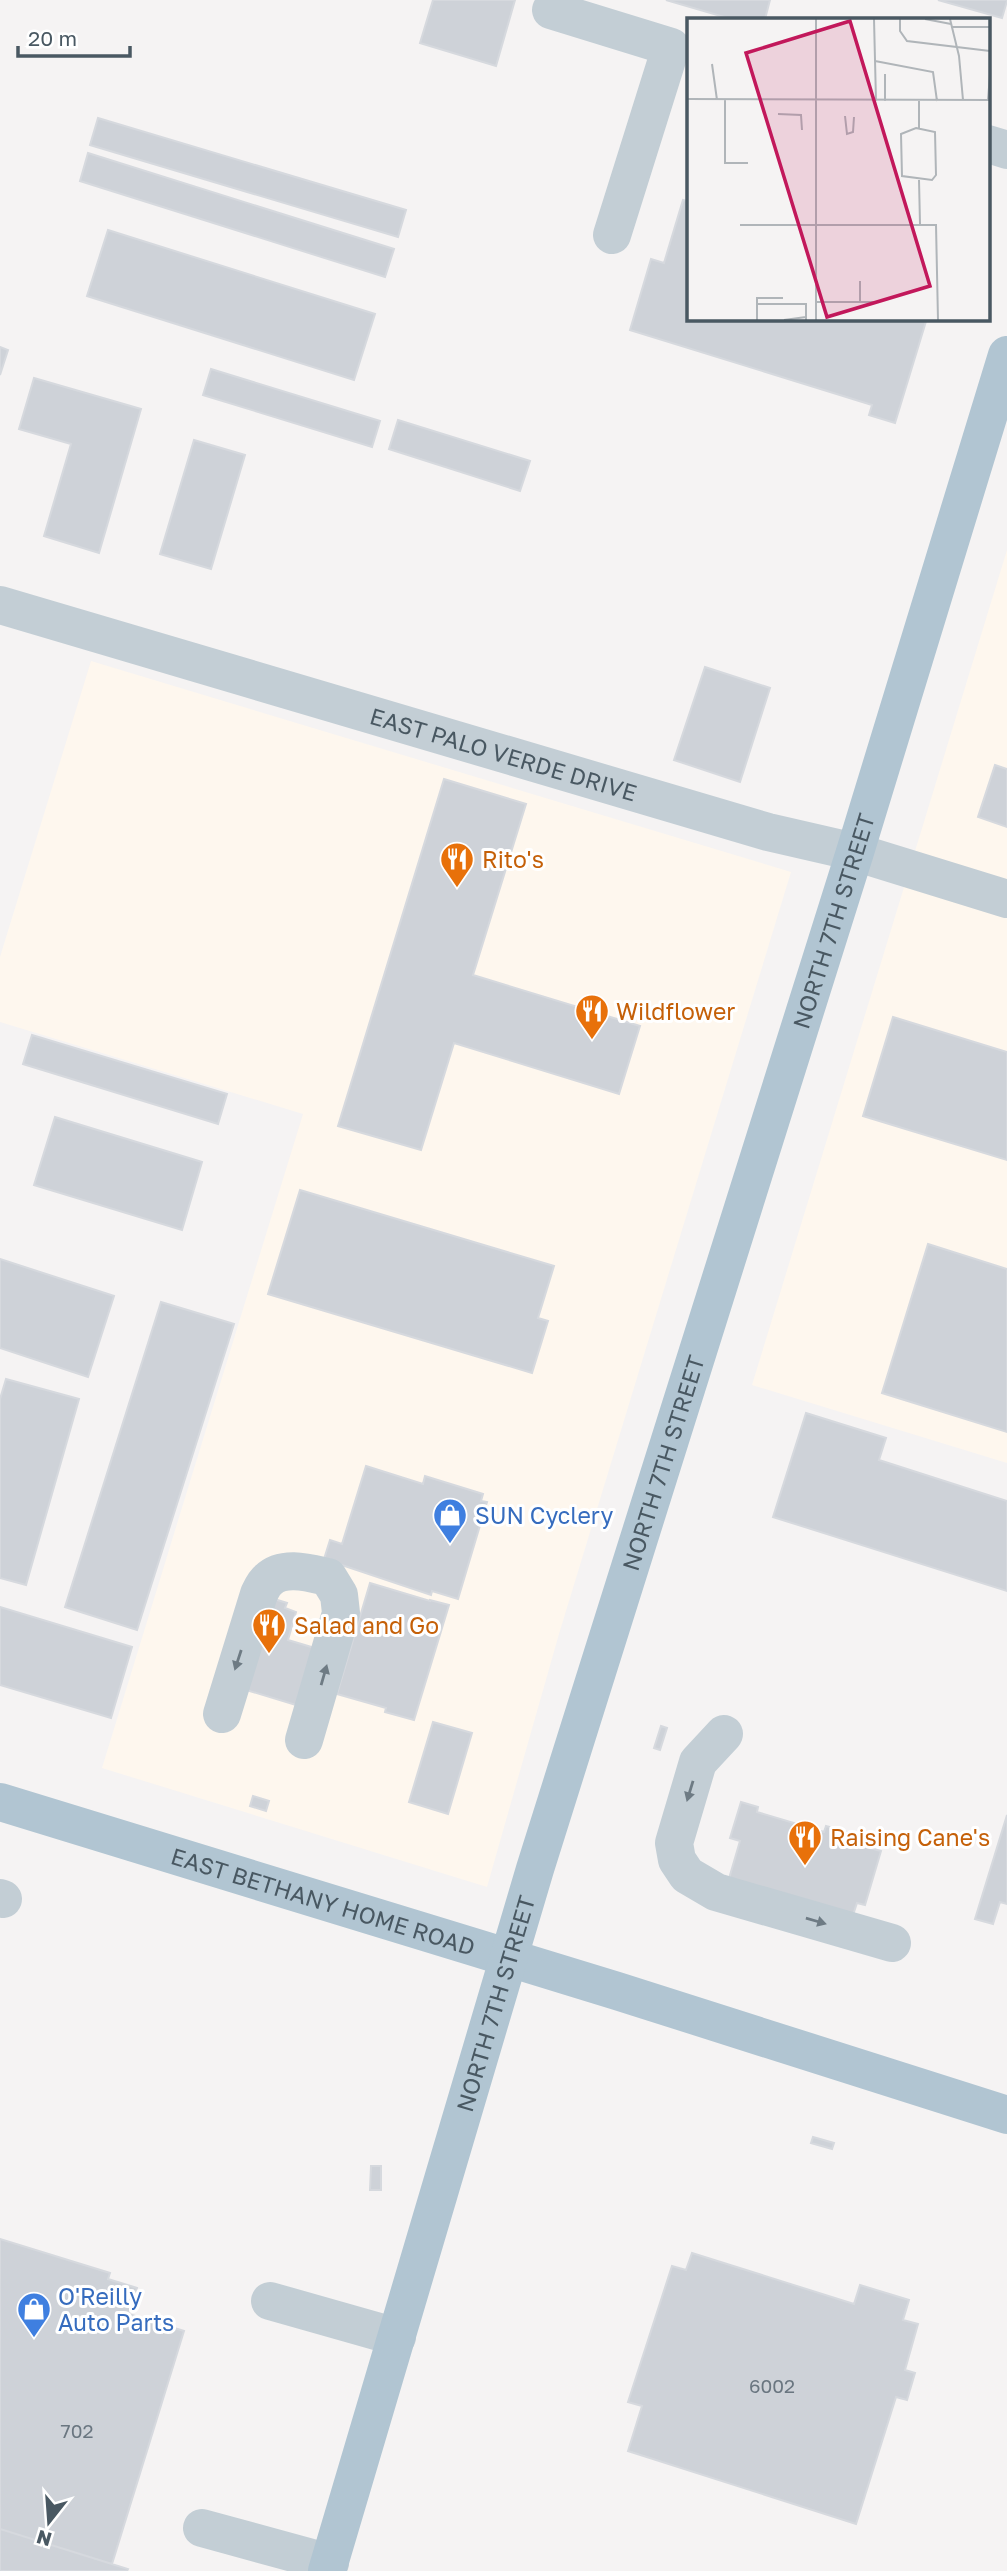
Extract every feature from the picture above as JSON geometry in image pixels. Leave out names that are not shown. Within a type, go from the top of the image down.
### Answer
[{"type":"main road","name":"NORTH 7TH STREET","points":[[328,2567],[619,1599],[855,852],[1007,355]]},
{"type":"main road","name":"EAST BETHANY HOME ROAD","points":[[0,1801],[1007,2115]]},
{"type":"street","points":[[551,10],[680,50],[612,235]]},
{"type":"street","points":[[990,145],[1007,150]]},
{"type":"street","name":"EAST PALO VERDE DRIVE","points":[[0,605],[768,832],[855,852],[1007,899]]},
{"type":"street","points":[[222,1714],[259,1594],[268,1579],[287,1571],[310,1572],[328,1577],[339,1595],[341,1613],[304,1740]]},
{"type":"street","points":[[724,1734],[698,1762],[674,1843],[677,1860],[687,1875],[716,1892],[892,1943]]},
{"type":"street","points":[[270,2301],[397,2337]]},
{"type":"street","points":[[202,2528],[328,2567]]},
{"type":"shaded area","points":[[1007,550],[1007,1463],[752,1385]]},
{"type":"shaded area","points":[[91,661],[791,872],[559,1634],[487,1887],[102,1768],[303,1114],[0,1022],[0,957]]},
{"type":"building","points":[[433,0],[515,0],[496,66],[420,43]]},
{"type":"building","points":[[666,0],[770,0],[765,18],[728,18]]},
{"type":"building","points":[[938,0],[1007,0],[1007,1],[1002,18]]},
{"type":"building","points":[[98,118],[406,210],[398,237],[90,145]]},
{"type":"building","points":[[88,153],[394,249],[385,277],[80,181]]},
{"type":"building","points":[[683,200],[687,201],[687,320],[926,320],[895,423],[869,415],[872,405],[630,330],[651,259],[664,263]]},
{"type":"building","points":[[108,230],[375,314],[354,380],[87,296]]},
{"type":"building","points":[[0,347],[8,350],[0,375]]},
{"type":"building","points":[[211,369],[380,421],[372,447],[203,395]]},
{"type":"building","points":[[34,378],[141,409],[99,553],[44,536],[71,444],[19,429]]},
{"type":"building","points":[[398,420],[530,461],[520,491],[389,449]]},
{"type":"building","points":[[194,440],[245,455],[211,569],[160,554]]},
{"type":"building","points":[[705,667],[770,688],[740,782],[674,760]]},
{"type":"building","points":[[995,765],[1007,769],[1007,827],[978,817]]},
{"type":"building","points":[[444,779],[526,804],[473,975],[640,1026],[619,1094],[454,1043],[421,1150],[338,1126]]},
{"type":"building","points":[[893,1017],[1007,1052],[1007,1160],[863,1116]]},
{"type":"building","points":[[32,1035],[227,1094],[218,1124],[23,1064]]},
{"type":"building","points":[[55,1117],[202,1162],[182,1230],[34,1185]]},
{"type":"building","points":[[300,1190],[554,1266],[538,1318],[548,1321],[532,1373],[268,1294]]},
{"type":"building","points":[[928,1244],[1007,1269],[1007,1432],[882,1393]]},
{"type":"building","points":[[0,1259],[114,1296],[88,1377],[0,1348]]},
{"type":"building","points":[[161,1302],[234,1324],[137,1630],[65,1607]]},
{"type":"building","points":[[6,1379],[79,1399],[26,1585],[0,1578],[0,1399]]},
{"type":"building","points":[[806,1413],[886,1438],[879,1460],[1007,1501],[1007,1591],[773,1517]]},
{"type":"building","points":[[366,1466],[423,1484],[425,1476],[483,1494],[481,1501],[487,1502],[458,1599],[432,1591],[431,1595],[324,1559],[330,1540],[342,1544]]},
{"type":"building","points":[[370,1583],[449,1605],[414,1720],[385,1712],[386,1708],[337,1694]]},
{"type":"building","name":"Salad and Go","points":[[271,1598],[287,1603],[285,1608],[296,1612],[288,1640],[318,1649],[296,1705],[243,1689]]},
{"type":"building","points":[[0,1607],[132,1647],[111,1718],[0,1685]]},
{"type":"building","points":[[433,1722],[472,1733],[448,1814],[409,1802]]},
{"type":"building","points":[[661,1726],[667,1728],[660,1750],[654,1748]]},
{"type":"building","points":[[253,1796],[269,1801],[266,1811],[250,1806]]},
{"type":"building","name":"Raising Cane's","points":[[741,1802],[758,1807],[757,1812],[824,1832],[826,1826],[854,1834],[851,1843],[881,1851],[865,1905],[857,1903],[853,1915],[728,1882],[740,1841],[730,1838]]},
{"type":"building","points":[[1007,1815],[1007,1904],[1000,1902],[993,1924],[975,1919]]},
{"type":"building","points":[[813,2137],[834,2143],[832,2149],[811,2143]]},
{"type":"building","points":[[371,2166],[381,2166],[381,2190],[370,2190]]},
{"type":"building","points":[[0,2239],[110,2273],[108,2279],[137,2288],[129,2314],[184,2331],[112,2564],[0,2529]]},
{"type":"building","points":[[692,2253],[854,2304],[860,2285],[909,2300],[903,2320],[918,2324],[905,2370],[915,2373],[907,2400],[896,2397],[856,2524],[628,2451],[642,2406],[628,2402],[672,2266],[686,2270]]},
{"type":"building","points":[[0,2529],[128,2569],[0,2571]]},
{"type":"place","name":"Rito's","points":[[457,889]]},
{"type":"place","name":"Wildflower","points":[[592,1041]]},
{"type":"place","name":"SUN Cyclery","points":[[450,1545]]},
{"type":"place","name":"Salad and Go","points":[[269,1655]]},
{"type":"place","name":"Raising Cane's","points":[[805,1867]]},
{"type":"place","name":"O'Reilly Auto Parts","points":[[34,2339]]}]
